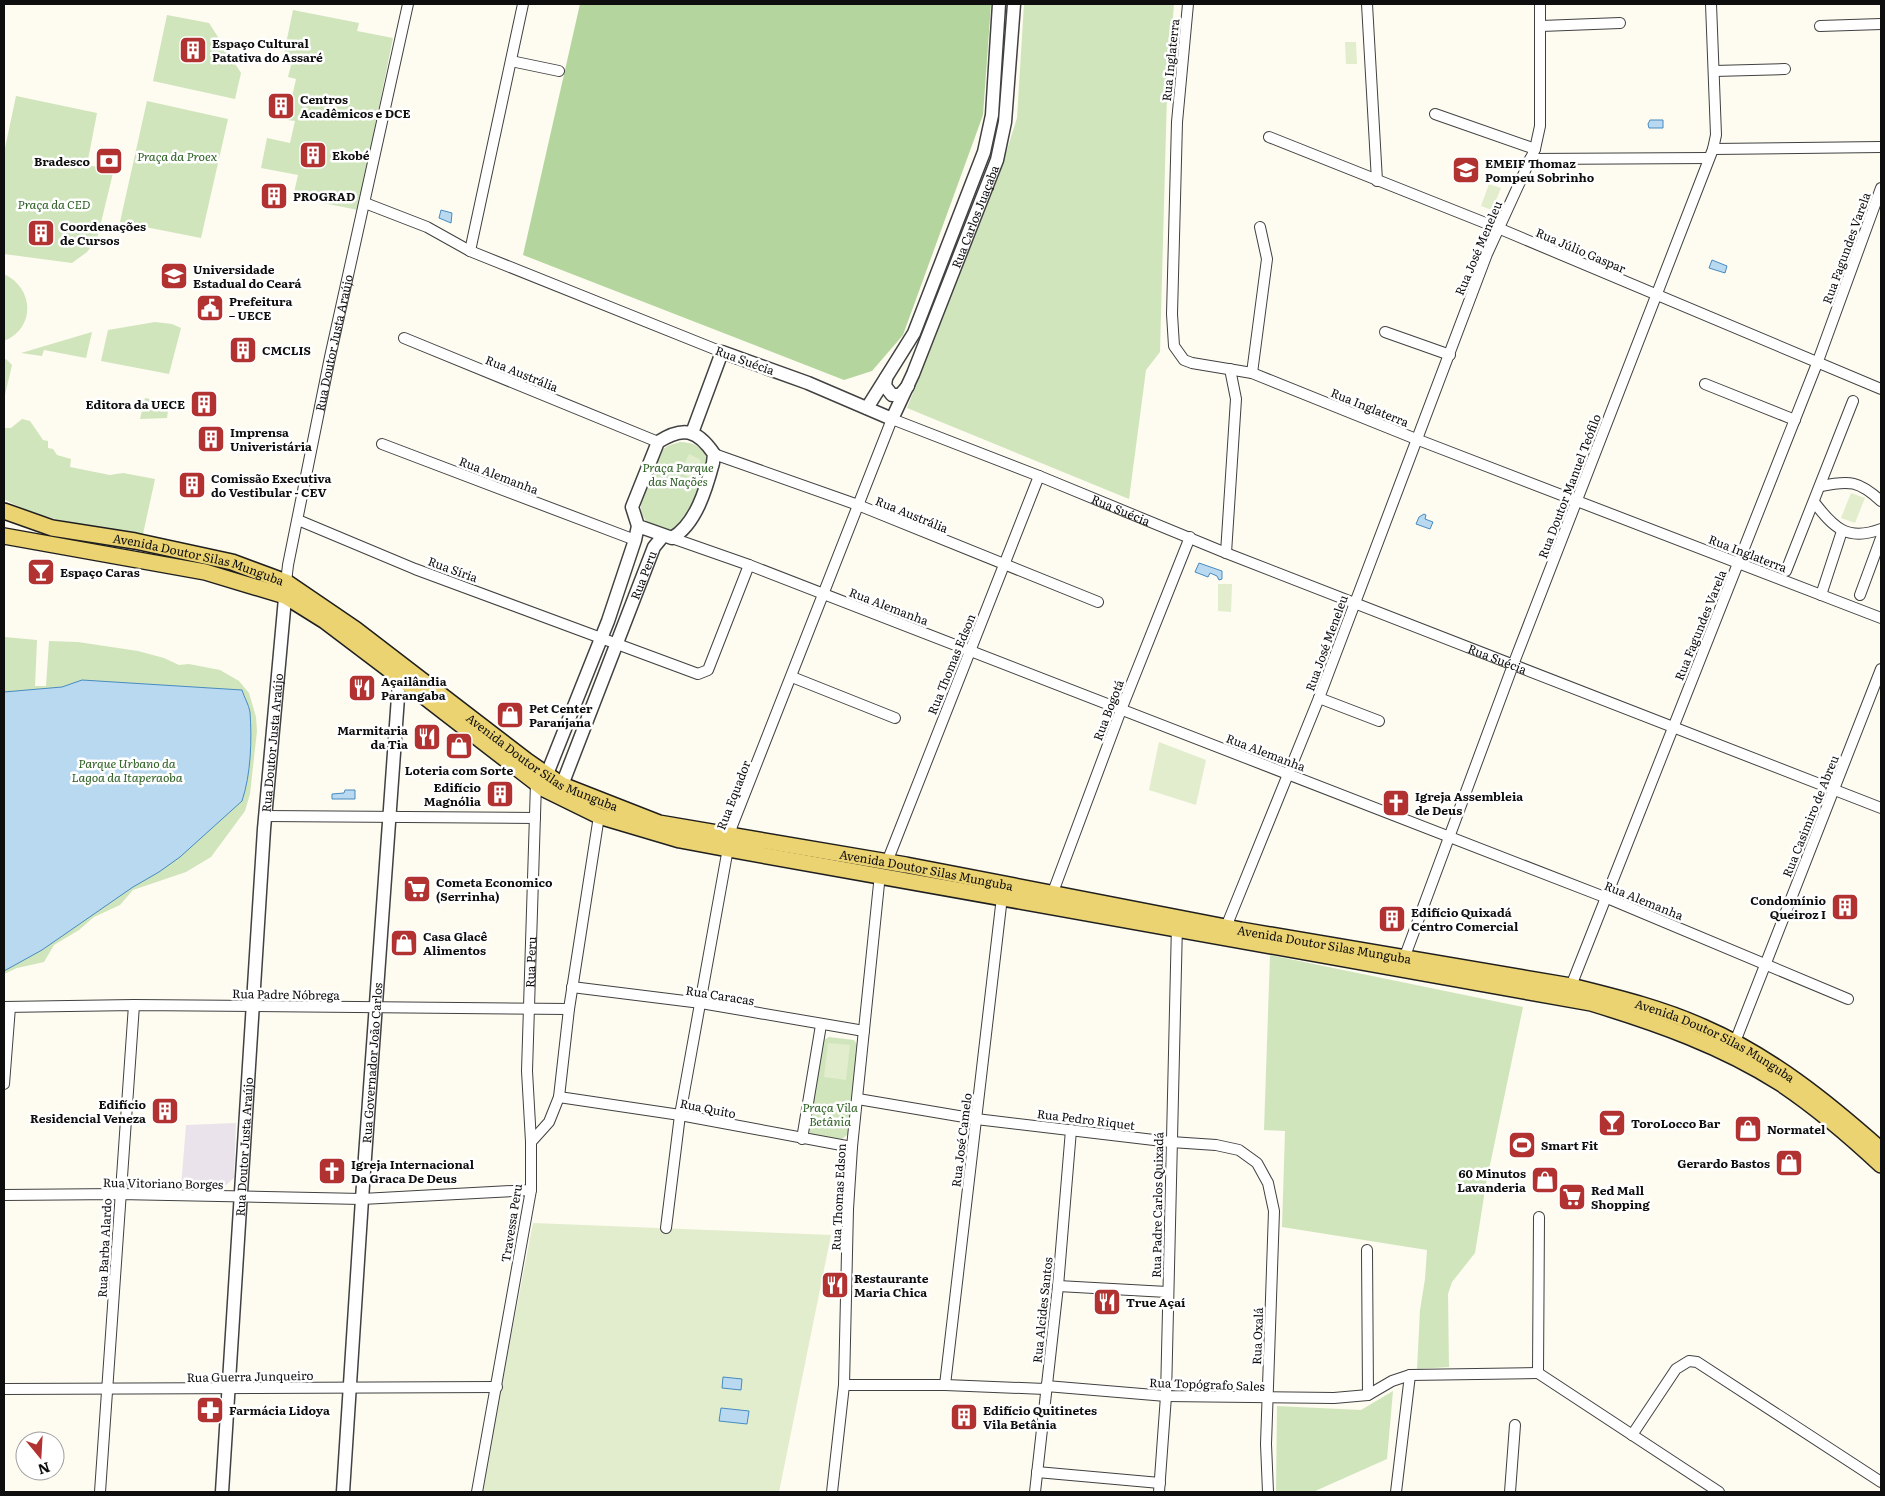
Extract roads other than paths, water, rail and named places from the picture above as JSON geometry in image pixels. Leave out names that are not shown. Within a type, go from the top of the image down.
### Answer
[{"type":"main road","name":"Avenida Doutor Silas Munguba","points":[[4,511],[52,528],[135,541],[232,562],[286,589],[355,629],[400,670],[542,779],[659,823],[729,842],[884,868],[1052,892],[1177,924]]},
{"type":"main road","name":"Avenida Doutor Silas Munguba","points":[[4,536],[205,572],[286,589]]},
{"type":"main road","name":"Avenida Doutor Silas Munguba","points":[[542,779],[544,789],[599,816],[680,840],[729,842]]},
{"type":"main road","name":"Avenida Doutor Silas Munguba","points":[[884,868],[1002,897],[1177,924],[1402,964],[1591,1003],[1732,1049],[1786,1073],[1820,1097],[1881,1150]]},
{"type":"main road","name":"Avenida Doutor Silas Munguba","points":[[1402,964],[1571,986],[1657,1010],[1703,1026],[1820,1113],[1881,1165]]},
{"type":"street","name":"Rua Doutor Justa Araújo","points":[[222,1492],[227,1389],[265,816],[286,589],[330,357],[366,203],[408,4]]},
{"type":"street","points":[[470,251],[523,4]]},
{"type":"street","name":"Rua Carlos Juaçaba","points":[[867,408],[914,333],[984,152],[992,115],[1000,4]]},
{"type":"street","name":"Rua Carlos Juaçaba","points":[[892,419],[908,386],[1000,150],[1014,4]]},
{"type":"street","name":"Rua Inglaterra","points":[[1188,4],[1177,122],[1172,314],[1174,346],[1184,360],[1252,373],[1577,502],[1739,562],[1881,618]]},
{"type":"street","points":[[1368,4],[1377,181]]},
{"type":"street","name":"Rua José Meneleu","points":[[1224,932],[1318,698],[1498,228],[1533,154],[1540,126],[1540,4]]},
{"type":"street","name":"Rua Doutor Manuel Teófilo","points":[[1402,964],[1512,665],[1577,502],[1711,153],[1716,135],[1711,4]]},
{"type":"street","points":[[1541,26],[1620,23]]},
{"type":"street","points":[[1820,26],[1881,24]]},
{"type":"street","points":[[511,61],[559,72]]},
{"type":"street","points":[[1714,70],[1785,68]]},
{"type":"street","points":[[1435,114],[1533,154],[1711,153],[1881,147]]},
{"type":"street","name":"Rua Júlio Gaspar","points":[[1269,137],[1498,228],[1881,389]]},
{"type":"street","name":"Rua Fagundes Varela","points":[[1571,986],[1818,361],[1881,188]]},
{"type":"street","name":"Rua Suécia","points":[[366,203],[427,227],[470,251],[722,352],[1039,476],[1226,553],[1881,808]]},
{"type":"street","points":[[1252,373],[1267,259],[1260,227]]},
{"type":"street","points":[[1385,332],[1450,355]]},
{"type":"street","name":"Rua Austrália","points":[[404,338],[658,442]]},
{"type":"street","points":[[692,433],[722,352]]},
{"type":"street","points":[[1226,553],[1236,399],[1230,369]]},
{"type":"street","points":[[886,378],[886,390],[892,395],[900,395],[908,386]]},
{"type":"street","points":[[1705,384],[1795,420]]},
{"type":"street","points":[[1786,572],[1853,401]]},
{"type":"street","name":"Rua Equador","points":[[666,1228],[680,1115],[732,826],[892,419]]},
{"type":"street","points":[[658,442],[673,434],[692,433],[704,441],[714,454]]},
{"type":"street","name":"Rua Peru","points":[[531,1142],[527,1071],[535,818],[542,779],[565,733],[635,540],[638,526],[632,507],[658,442]]},
{"type":"street","name":"Rua Alemanha","points":[[382,444],[635,540]]},
{"type":"street","name":"Rua Austrália","points":[[714,454],[858,505],[1004,566],[1098,602]]},
{"type":"street","name":"Rua Peru","points":[[562,785],[654,548],[668,537],[680,533],[693,517],[711,470],[714,454]]},
{"type":"street","name":"Rua Thomas Edson","points":[[832,1492],[844,1385],[848,1209],[852,1147],[884,868],[1039,476]]},
{"type":"street","points":[[1821,486],[1850,482],[1860,484],[1881,501]]},
{"type":"street","points":[[1814,502],[1827,520],[1842,531],[1854,534],[1881,529]]},
{"type":"street","name":"Rua Síria","points":[[298,520],[416,569],[616,643]]},
{"type":"street","name":"Rua Peru","points":[[638,526],[668,537]]},
{"type":"street","points":[[1821,595],[1842,531]]},
{"type":"street","name":"Rua Alemanha","points":[[668,537],[749,565],[1288,773],[1449,838],[1607,898],[1848,999]]},
{"type":"street","name":"Rua Bogotá","points":[[1052,892],[1121,710],[1190,537]]},
{"type":"street","points":[[1860,595],[1881,538]]},
{"type":"street","points":[[616,643],[698,674],[708,670],[749,565]]},
{"type":"street","name":"Rua Casimiro de Abreu","points":[[1732,1049],[1817,830],[1835,790],[1881,668]]},
{"type":"street","name":"Rua Governador João Carlos","points":[[344,1492],[375,1008],[400,670]]},
{"type":"street","points":[[792,677],[895,718]]},
{"type":"street","points":[[1318,698],[1379,721]]},
{"type":"street","points":[[565,733],[580,740]]},
{"type":"street","points":[[265,816],[535,818]]},
{"type":"street","points":[[531,1142],[549,1122],[559,1097],[572,987],[599,816]]},
{"type":"street","name":"Rua José Camelo","points":[[945,1385],[1002,897]]},
{"type":"street","name":"Rua Padre Carlos Quixadá","points":[[1160,1488],[1166,1396],[1177,924]]},
{"type":"street","name":"Rua Caracas","points":[[572,987],[701,1003],[864,1031]]},
{"type":"street","name":"Rua Padre Nóbrega","points":[[7,1007],[134,1005],[569,1009]]},
{"type":"street","name":"Rua Barba Alardo","points":[[100,1492],[119,1194],[134,1005]]},
{"type":"street","points":[[4,1084],[7,1007]]},
{"type":"street","points":[[802,1139],[821,1025]]},
{"type":"street","name":"Rua Quito","points":[[559,1097],[680,1115],[852,1147]]},
{"type":"street","name":"Rua Pedro Riquet","points":[[858,1099],[976,1119],[1171,1142],[1216,1145],[1239,1150],[1257,1163],[1268,1184],[1274,1211]]},
{"type":"street","name":"Rua Alcides Santos","points":[[1035,1492],[1058,1286],[1071,1130]]},
{"type":"street","name":"Travessa Peru","points":[[477,1492],[531,1190],[531,1142]]},
{"type":"street","name":"Rua Vitoriano Borges","points":[[4,1195],[119,1194],[362,1199],[531,1190]]},
{"type":"street","name":"Rua Oxalá","points":[[1268,1492],[1267,1398],[1274,1211]]},
{"type":"street","points":[[1538,1373],[1539,1217]]},
{"type":"street","points":[[1367,1250],[1368,1395],[1392,1381],[1410,1375],[1538,1373],[1719,1492]]},
{"type":"street","points":[[1058,1286],[1167,1292]]},
{"type":"street","points":[[1632,1435],[1676,1369],[1689,1361],[1697,1362],[1881,1482]]},
{"type":"street","points":[[1396,1492],[1410,1375]]},
{"type":"street","name":"Rua Topógrafo Sales","points":[[844,1385],[1046,1387],[1166,1396],[1267,1398],[1342,1398],[1368,1395]]},
{"type":"street","name":"Rua Guerra Junqueiro","points":[[4,1389],[497,1387]]},
{"type":"street","points":[[1510,1492],[1515,1425]]},
{"type":"street","points":[[1038,1472],[1160,1488]]},
{"type":"water","points":[[1650,120],[1663,120],[1663,128],[1649,128]]},
{"type":"water","points":[[441,210],[452,213],[451,223],[439,218]]},
{"type":"water","points":[[1712,260],[1727,266],[1725,273],[1709,268]]},
{"type":"water","points":[[1424,514],[1426,515],[1425,519],[1433,522],[1430,529],[1416,524],[1419,517]]},
{"type":"water","points":[[1199,563],[1222,571],[1222,579],[1219,580],[1217,576],[1210,573],[1208,577],[1195,572]]},
{"type":"water","name":"Parque Urbano da Lagoa da Itaperaoba","points":[[82,680],[242,690],[249,709],[251,723],[250,757],[245,791],[242,801],[180,857],[42,950],[4,971],[4,692],[62,687]]},
{"type":"water","points":[[345,790],[355,790],[355,799],[332,799],[332,794],[344,793]]},
{"type":"water","points":[[723,1377],[742,1379],[741,1390],[722,1388]]},
{"type":"water","points":[[721,1408],[749,1411],[747,1424],[719,1421]]},
{"type":"place","name":"Espaço Cultural Patativa do Assaré","points":[[193,50]]},
{"type":"place","name":"Centros Acadêmicos e DCE","points":[[281,106]]},
{"type":"place","name":"Ekobé","points":[[313,155]]},
{"type":"place","name":"Bradesco","points":[[109,161]]},
{"type":"place","name":"EMEIF Thomaz Pompeu Sobrinho","points":[[1466,170]]},
{"type":"place","name":"PROGRAD","points":[[274,196]]},
{"type":"place","name":"Coordenações de Cursos","points":[[41,233]]},
{"type":"place","name":"Universidade Estadual do Ceará","points":[[174,276]]},
{"type":"place","name":"Prefeitura – UECE","points":[[210,308]]},
{"type":"place","name":"CMCLIS","points":[[243,350]]},
{"type":"place","name":"Editora da UECE","points":[[204,404]]},
{"type":"place","name":"Imprensa Univeristária","points":[[211,439]]},
{"type":"place","name":"Comissão Executiva do Vestibular - CEV","points":[[192,485]]},
{"type":"place","name":"Espaço Caras","points":[[41,572]]},
{"type":"place","name":"Açailândia Parangaba","points":[[362,688]]},
{"type":"place","name":"Pet Center Paranjana","points":[[510,715]]},
{"type":"place","name":"Marmitaria da Tia","points":[[427,737]]},
{"type":"place","name":"Loteria com Sorte","points":[[459,746]]},
{"type":"place","name":"Edifício Magnólia","points":[[500,794]]},
{"type":"place","name":"Igreja Assembleia de Deus","points":[[1396,803]]},
{"type":"place","name":"Cometa Economico (Serrinha)","points":[[417,889]]},
{"type":"place","name":"Condomínio Queiroz I","points":[[1845,907]]},
{"type":"place","name":"Edifício Quixadá Centro Comercial","points":[[1392,919]]},
{"type":"place","name":"Casa Glacê Alimentos","points":[[404,943]]},
{"type":"place","name":"Edifício Residencial Veneza","points":[[165,1111]]},
{"type":"place","name":"ToroLocco Bar","points":[[1612,1123]]},
{"type":"place","name":"Normatel","points":[[1748,1129]]},
{"type":"place","name":"Smart Fit","points":[[1522,1145]]},
{"type":"place","name":"Gerardo Bastos","points":[[1789,1163]]},
{"type":"place","name":"Igreja Internacional Da Graca De Deus","points":[[332,1171]]},
{"type":"place","name":"60 Minutos Lavanderia","points":[[1545,1180]]},
{"type":"place","name":"Red Mall Shopping","points":[[1572,1197]]},
{"type":"place","name":"Restaurante Maria Chica","points":[[835,1285]]},
{"type":"place","name":"True Açaí","points":[[1107,1302]]},
{"type":"place","name":"Farmácia Lidoya","points":[[210,1410]]},
{"type":"place","name":"Edifício Quitinetes Vila Betânia","points":[[964,1417]]},
{"type":"park label","name":"Praça da Proex","points":[[177,156]]},
{"type":"park label","name":"Praça da CED","points":[[54,204]]},
{"type":"park label","name":"Praça Parque das Nações","points":[[678,474]]},
{"type":"park label","name":"Praça Vila Betânia","points":[[830,1114]]}]
